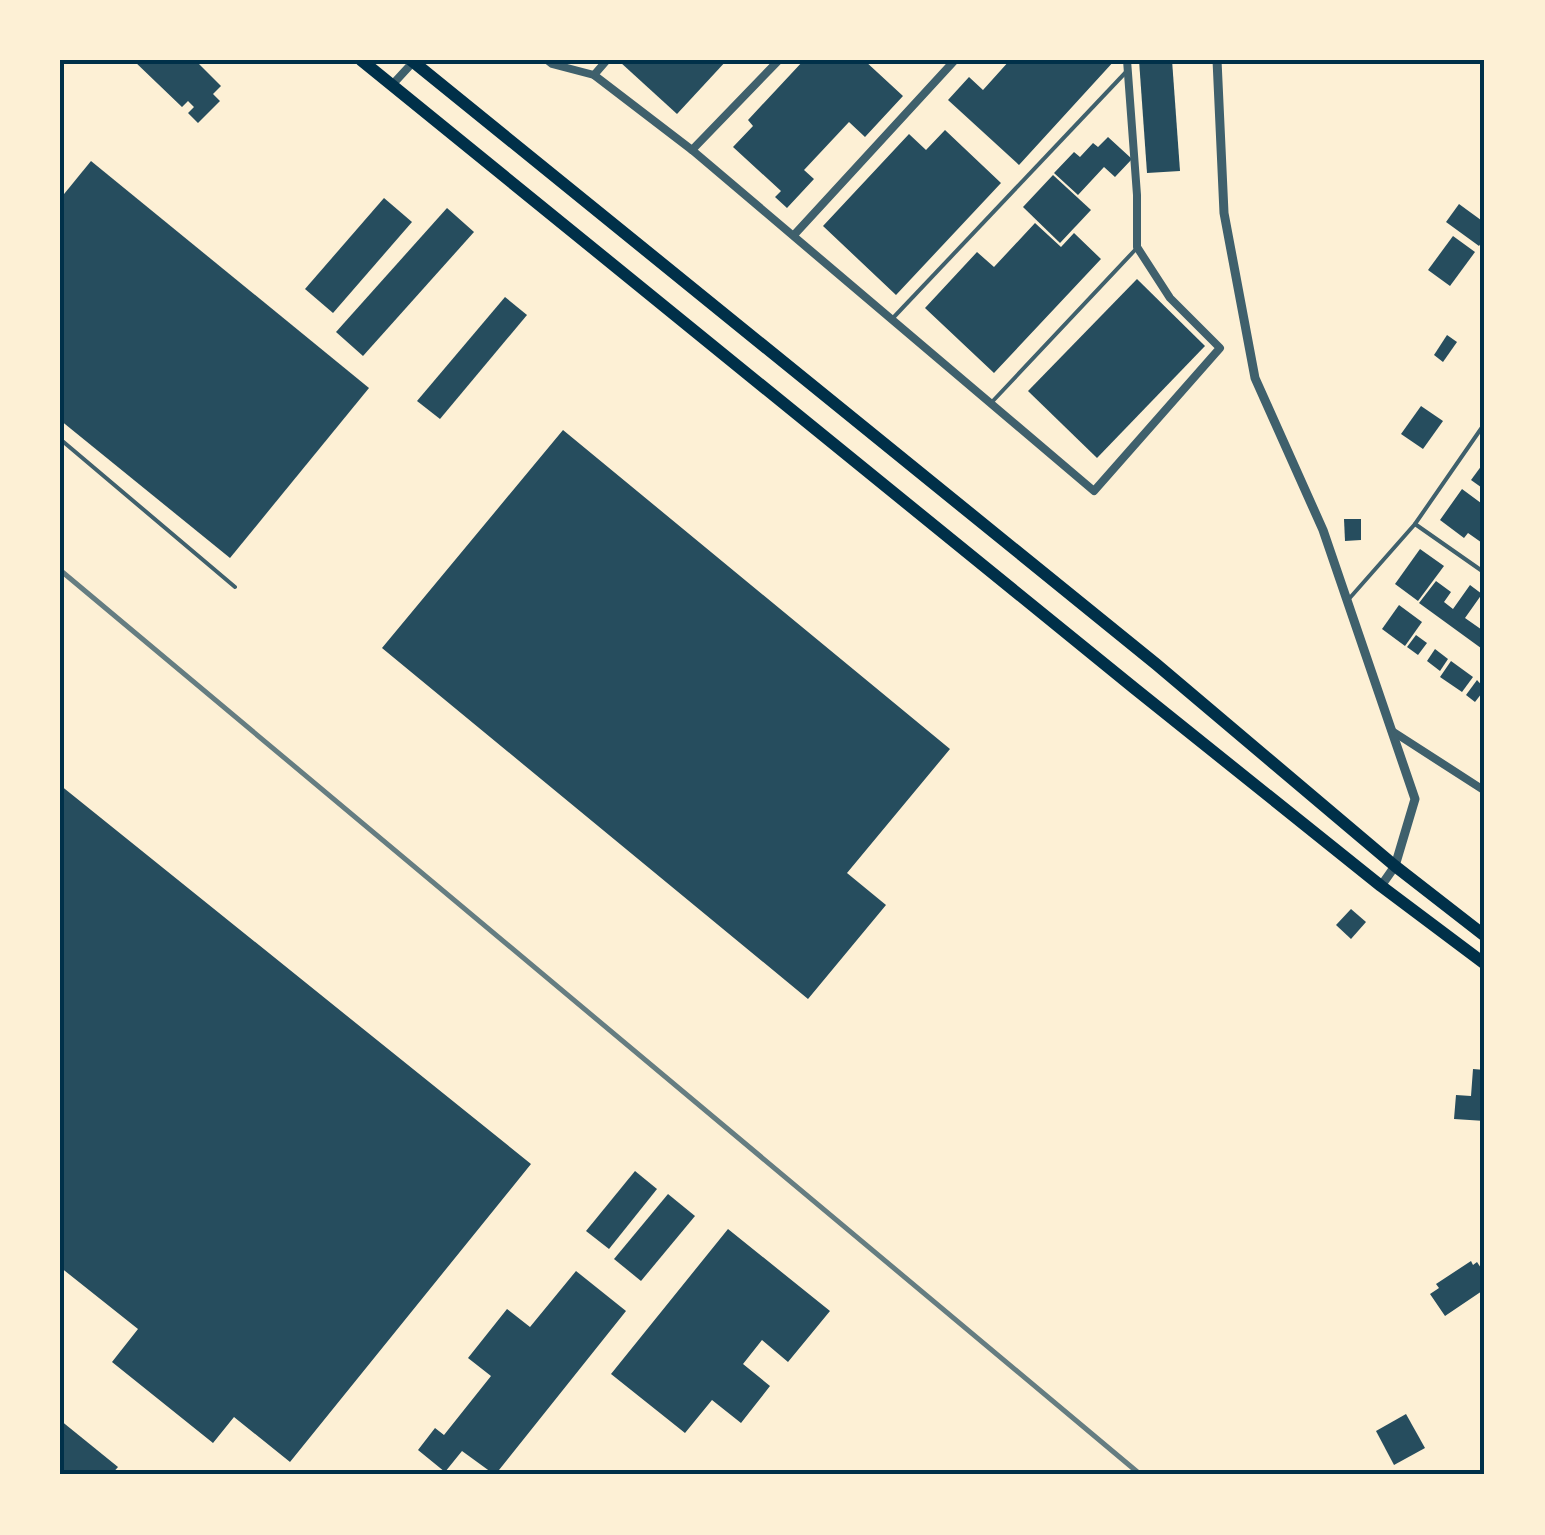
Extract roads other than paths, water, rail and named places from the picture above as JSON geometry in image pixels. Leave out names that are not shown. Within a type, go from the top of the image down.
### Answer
[{"type":"highway","points":[[361,60],[1086,650],[1380,886],[1485,964]]},
{"type":"highway","points":[[413,61],[1485,936]]},
{"type":"street","points":[[547,60],[594,74],[692,150],[1094,491],[1220,348],[1170,298],[1136,247],[1138,195],[1128,65]]},
{"type":"street","points":[[594,74],[607,60]]},
{"type":"street","points":[[692,150],[779,60]]},
{"type":"street","points":[[794,234],[955,60]]},
{"type":"street","points":[[1216,60],[1224,213],[1255,378],[1324,530],[1415,799],[1396,866],[1380,886]]},
{"type":"street","points":[[392,85],[413,61]]},
{"type":"street","points":[[1392,731],[1485,791]]},
{"type":"street","points":[[1470,924],[1485,920]]},
{"type":"lane","points":[[892,319],[1128,65]]},
{"type":"lane","points":[[991,403],[1136,247]]},
{"type":"lane","points":[[1348,600],[1415,524],[1485,422]]},
{"type":"lane","points":[[60,439],[235,587]]},
{"type":"lane","points":[[1415,524],[1485,573]]},
{"type":"railway","points":[[60,570],[1141,1475]]}]
